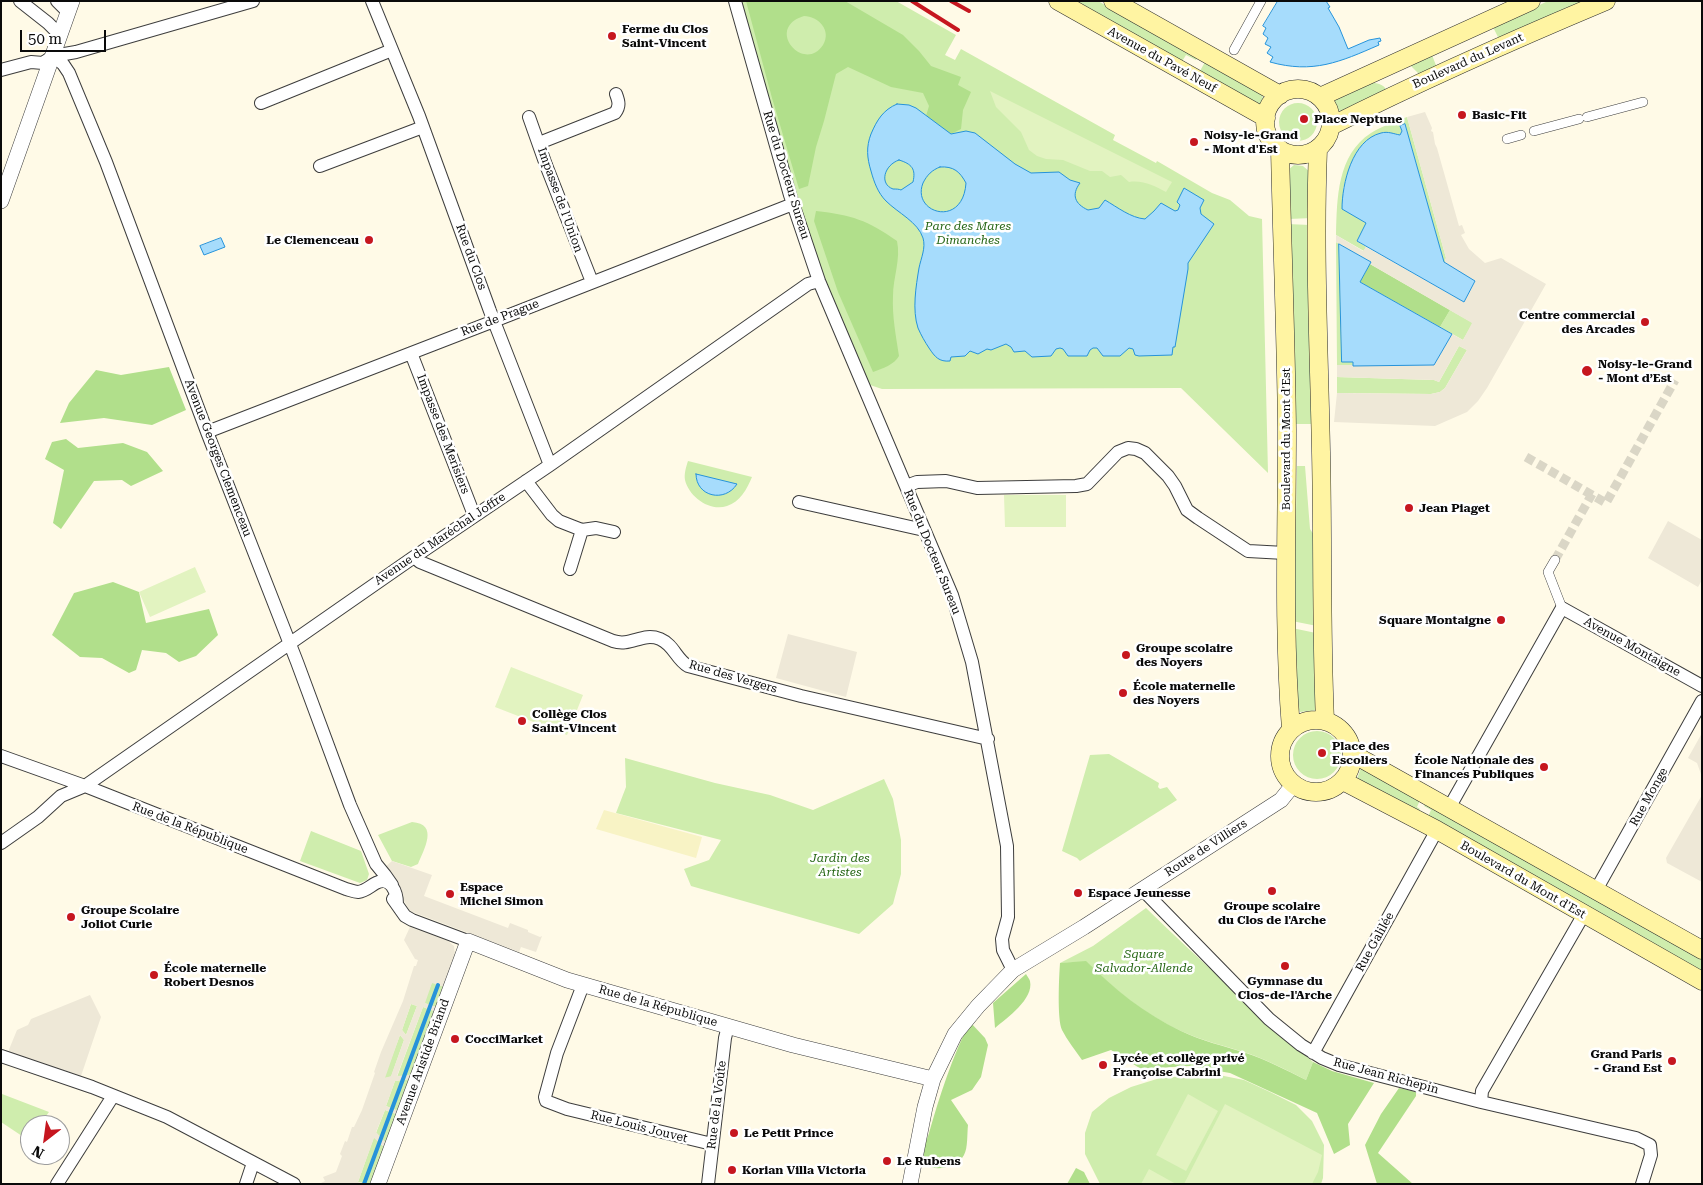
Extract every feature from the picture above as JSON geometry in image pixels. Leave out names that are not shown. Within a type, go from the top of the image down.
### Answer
[{"type":"main road","name":"Avenue du Pavé Neuf","points":[[1058,1],[1266,118]]},
{"type":"main road","points":[[1113,1],[1280,95]]},
{"type":"main road","points":[[1320,97],[1531,1]]},
{"type":"main road","name":"Boulevard du Levant","points":[[1331,126],[1392,95],[1606,1]]},
{"type":"main road","points":[[1297,90],[1313,93],[1320,97],[1326,105],[1331,115],[1331,126],[1329,135],[1318,149],[1309,154],[1289,154],[1280,149],[1269,138],[1266,125],[1268,109],[1280,95],[1297,90]]},
{"type":"main road","name":"Boulevard du Mont d'Est","points":[[1280,149],[1287,430],[1287,676],[1292,729]]},
{"type":"main road","points":[[1318,149],[1315,226],[1323,540],[1323,674],[1326,721]]},
{"type":"main road","points":[[1326,721],[1344,733],[1350,743],[1353,754],[1351,768],[1343,781],[1332,789],[1319,793],[1306,791],[1293,785],[1285,776],[1280,764],[1280,751],[1284,739],[1292,729],[1302,722],[1326,721]]},
{"type":"main road","name":"Boulevard du Mont d'Est","points":[[1353,754],[1595,892],[1702,950]]},
{"type":"main road","name":"Boulevard du Mont d'Est","points":[[1343,781],[1437,830],[1702,981]]},
{"type":"street","points":[[20,1],[60,35]]},
{"type":"street","points":[[1,201],[70,7],[57,1]]},
{"type":"street","points":[[1,70],[30,62],[43,63],[53,56],[76,52],[253,1]]},
{"type":"street","name":"Rue du Clos","points":[[372,1],[422,127],[550,465]]},
{"type":"street","name":"Rue du Docteur Sureau","points":[[736,1],[793,204],[819,282],[952,595],[972,662],[1007,846],[1008,917],[1002,939],[1003,950],[1013,970]]},
{"type":"street","points":[[1234,50],[1261,1]]},
{"type":"street","points":[[261,103],[392,50]]},
{"type":"street","name":"Avenue Georges Clemenceau","points":[[53,56],[63,64],[69,73],[106,162],[207,432],[376,866],[377,882]]},
{"type":"street","points":[[539,143],[615,113],[619,107],[616,94]]},
{"type":"street","points":[[1534,131],[1643,102]]},
{"type":"street","name":"Impasse de l'Union","points":[[529,117],[592,282]]},
{"type":"street","points":[[320,166],[422,127]]},
{"type":"street","points":[[1507,139],[1521,135]]},
{"type":"street","name":"Rue de Prague","points":[[207,432],[793,204]]},
{"type":"street","name":"Avenue du Maréchal Joffre","points":[[1,843],[38,817],[61,796],[85,786],[474,515],[550,465],[808,284],[819,282]]},
{"type":"street","name":"Impasse des Merisiers","points":[[411,353],[474,515]]},
{"type":"street","points":[[906,486],[917,482],[946,481],[977,488],[1076,486],[1087,484],[1118,452],[1128,448],[1136,449],[1145,453],[1168,476],[1188,510],[1198,518],[1248,550],[1286,553]]},
{"type":"street","points":[[526,481],[552,515],[559,521],[582,530],[596,528],[614,532]]},
{"type":"street","points":[[799,502],[924,530]]},
{"type":"street","points":[[570,569],[582,530]]},
{"type":"street","name":"Rue des Vergers","points":[[414,557],[420,562],[613,642],[621,644],[649,637],[660,639],[675,651],[681,662],[688,666],[801,696],[988,739]]},
{"type":"street","points":[[1449,808],[1562,608],[1548,572],[1555,560]]},
{"type":"street","name":"Avenue Montaigne","points":[[1562,608],[1702,686]]},
{"type":"street","name":"Rue Monge","points":[[1595,892],[1702,701]]},
{"type":"street","name":"Rue de la République","points":[[1,756],[85,786],[346,889],[356,892],[367,889],[377,882],[398,904],[405,916],[412,920],[536,966],[554,976],[793,1045],[933,1079]]},
{"type":"street","points":[[56,777],[60,786],[61,796]]},
{"type":"street","name":"Route de Villiers","points":[[1013,970],[1084,927],[1281,800],[1293,785]]},
{"type":"street","name":"Rue Galilée","points":[[1313,1053],[1437,830]]},
{"type":"street","name":"Avenue Georges Clemenceau","points":[[376,866],[392,885]]},
{"type":"street","points":[[377,882],[385,881],[392,885]]},
{"type":"street","name":"Rue de la République","points":[[392,885],[396,891],[398,904]]},
{"type":"street","name":"Rue Jean Richepin","points":[[1142,889],[1269,1019],[1301,1046],[1339,1065],[1480,1102],[1636,1138],[1650,1145],[1651,1155],[1642,1184]]},
{"type":"street","points":[[1480,1102],[1482,1091],[1584,914]]},
{"type":"street","name":"Avenue Aristide Briand","points":[[378,1184],[468,941]]},
{"type":"street","points":[[910,1184],[925,1107],[933,1079],[946,1051],[960,1026],[1013,970]]},
{"type":"street","name":"Rue Louis Jouvet","points":[[583,985],[557,1053],[545,1097],[546,1101],[567,1109],[712,1144]]},
{"type":"street","name":"Rue de la Voûte","points":[[708,1184],[728,1026]]},
{"type":"street","points":[[1,1056],[92,1087],[167,1117],[294,1184]]},
{"type":"street","points":[[57,1184],[114,1096]]},
{"type":"street","points":[[246,1184],[253,1162]]},
{"type":"shaded area","points":[[1425,112],[1432,128],[1431,131],[1433,132],[1459,226],[1462,225],[1465,233],[1461,235],[1469,249],[1485,263],[1501,258],[1546,284],[1487,388],[1467,412],[1435,426],[1334,422],[1337,393],[1431,394],[1440,392],[1445,388],[1467,350],[1459,346],[1439,382],[1434,380],[1337,377],[1337,365],[1434,365],[1452,334],[1463,340],[1472,323],[1370,264],[1371,262],[1336,242],[1336,235],[1363,251],[1366,247],[1464,302],[1475,281],[1445,264],[1446,258],[1407,117]]},
{"type":"shaded area","points":[[1668,521],[1702,540],[1702,580],[1698,587],[1648,558]]},
{"type":"shaded area","points":[[788,634],[857,652],[846,697],[776,678]]},
{"type":"shaded area","points":[[1702,733],[1702,777],[1697,763],[1688,758]]},
{"type":"shaded area","points":[[1702,795],[1702,882],[1667,863],[1666,858]]},
{"type":"shaded area","points":[[604,810],[702,837],[696,858],[596,829]]},
{"type":"shaded area","points":[[392,861],[432,875],[424,896],[508,928],[510,923],[540,937],[542,936],[536,952],[521,947],[519,952],[410,911],[384,868]]},
{"type":"shaded area","points":[[410,927],[448,941],[454,946],[455,955],[444,987],[432,983],[425,1003],[436,1007],[434,1011],[423,1007],[397,1076],[411,1075],[409,1079],[395,1081],[386,1106],[398,1111],[396,1114],[385,1110],[376,1132],[386,1143],[384,1147],[374,1138],[358,1182],[363,1184],[319,1184],[325,1181],[323,1177],[336,1172],[345,1141],[347,1142],[352,1127],[354,1127],[362,1110],[381,1052],[403,1001],[414,966],[416,966],[418,960],[415,959],[404,940]],"holes":[[[411,1004],[417,1006],[406,1035],[402,1030]],[[400,1035],[404,1040],[391,1076],[385,1078]]]},
{"type":"shaded area","points":[[90,995],[101,1017],[81,1076],[8,1052],[17,1030],[28,1025],[31,1019]]},
{"type":"green space","name":"Parc des Mares Dimanches","points":[[739,1],[896,1],[956,35],[945,55],[955,60],[961,49],[1115,135],[1113,140],[1156,163],[1157,161],[1212,193],[1230,200],[1249,216],[1262,219],[1268,473],[1181,388],[882,389],[861,382],[819,281]]},
{"type":"green space","points":[[746,1],[845,1],[903,35],[931,66],[961,77],[958,85],[971,92],[963,110],[961,129],[951,134],[926,116],[929,106],[923,93],[891,87],[848,67],[836,74],[816,147],[808,186],[799,189]],"holes":[[[804,16],[819,21],[826,34],[823,45],[815,53],[806,54],[798,52],[791,46],[787,38],[787,30],[793,22]]]},
{"type":"green space","points":[[1069,1],[1098,1],[1197,58],[1196,60],[1186,55],[1181,63]]},
{"type":"green space","points":[[1548,1],[1589,1],[1500,41],[1493,27]]},
{"type":"green space","points":[[1432,55],[1437,68],[1421,76],[1409,64]]},
{"type":"green space","points":[[1205,62],[1262,95],[1261,105],[1258,106],[1200,71]]},
{"type":"green space","points":[[1367,82],[1382,85],[1387,92],[1343,111],[1336,108],[1334,100]]},
{"type":"green space","points":[[990,91],[1172,182],[1166,192],[1144,183],[1129,182],[1121,175],[1110,177],[1102,171],[1090,171],[1063,160],[1046,159],[1037,156],[1029,150],[1021,132],[996,107]]},
{"type":"green space","points":[[1298,103],[1312,108],[1317,122],[1312,136],[1298,141],[1284,136],[1279,122],[1284,108]]},
{"type":"green space","points":[[1407,117],[1446,258],[1445,264],[1405,124],[1400,126],[1402,132],[1399,135],[1353,159],[1343,189],[1367,223],[1357,241],[1366,247],[1364,251],[1336,235],[1341,178],[1351,153],[1371,133]]},
{"type":"green space","points":[[1294,165],[1303,166],[1311,173],[1312,218],[1289,219],[1288,170]]},
{"type":"green space","points":[[816,211],[840,214],[868,223],[897,241],[898,255],[893,289],[893,304],[894,326],[899,356],[891,364],[873,372],[838,292],[814,221]]},
{"type":"green space","points":[[1287,224],[1310,225],[1314,424],[1292,424],[1295,370],[1288,334]]},
{"type":"green space","points":[[1336,242],[1339,244],[1342,362],[1353,362],[1353,366],[1337,365]]},
{"type":"green space","points":[[1370,264],[1450,310],[1440,327],[1360,282]]},
{"type":"green space","points":[[1450,310],[1473,323],[1463,340],[1440,327]]},
{"type":"green space","points":[[1459,346],[1467,350],[1445,388],[1440,392],[1431,394],[1337,393],[1337,377],[1434,380],[1439,382]]},
{"type":"green space","points":[[169,367],[186,410],[152,425],[104,418],[60,423],[69,403],[96,370],[121,375]]},
{"type":"green space","points":[[66,439],[78,448],[123,443],[147,452],[163,471],[131,486],[122,480],[94,481],[61,529],[53,523],[64,470],[45,459],[52,442]]},
{"type":"green space","points":[[688,461],[752,477],[736,501],[727,506],[714,507],[701,502],[687,486],[685,475]]},
{"type":"green space","points":[[1297,466],[1305,466],[1310,529],[1316,538],[1317,626],[1292,621],[1291,554],[1296,512]]},
{"type":"green space","points":[[1004,495],[1066,495],[1066,527],[1005,527]]},
{"type":"green space","points":[[195,567],[206,592],[150,617],[139,592]]},
{"type":"green space","points":[[113,582],[139,592],[146,623],[209,609],[218,635],[196,656],[179,662],[166,653],[142,650],[136,670],[129,673],[102,658],[80,657],[52,635],[74,593]]},
{"type":"green space","points":[[1292,628],[1316,633],[1318,710],[1300,712],[1295,699]]},
{"type":"green space","points":[[511,667],[583,695],[567,735],[495,707]]},
{"type":"green space","points":[[1312,731],[1322,731],[1334,738],[1341,750],[1341,760],[1334,772],[1322,779],[1312,779],[1304,775],[1297,768],[1293,760],[1293,750],[1297,742],[1304,735]]},
{"type":"green space","points":[[1109,754],[1159,783],[1158,787],[1160,789],[1167,787],[1177,800],[1080,861],[1062,851],[1090,755]]},
{"type":"green space","name":"Jardin des Artistes","points":[[625,758],[715,783],[770,795],[813,810],[884,779],[893,799],[901,840],[901,874],[893,904],[859,934],[691,886],[684,869],[709,860],[721,840],[616,813],[626,787]]},
{"type":"green space","points":[[1361,768],[1421,798],[1417,807],[1420,809],[1417,814],[1357,779]]},
{"type":"green space","points":[[1426,802],[1702,959],[1702,973],[1427,819],[1431,810],[1424,806]]},
{"type":"green space","points":[[412,822],[425,827],[427,838],[418,864],[411,867],[392,861],[378,835]]},
{"type":"green space","points":[[311,831],[361,851],[369,874],[367,880],[360,883],[300,861]]},
{"type":"green space","name":"Square Salvador-Allende","points":[[1146,908],[1313,1062],[1306,1080],[1277,1065],[1198,1038],[1168,1025],[1130,1001],[1086,962],[1060,963],[1093,946]]},
{"type":"green space","points":[[1086,961],[1119,991],[1143,1009],[1189,1035],[1254,1056],[1306,1080],[1313,1062],[1332,1071],[1374,1083],[1348,1124],[1350,1145],[1334,1154],[1317,1113],[1230,1073],[1189,1066],[1141,1069],[1111,1050],[1082,1060],[1066,1038],[1060,1025],[1059,978],[1060,963]]},
{"type":"green space","points":[[1026,974],[1030,981],[1028,995],[1019,1008],[995,1028],[993,1003]]},
{"type":"green space","points":[[432,982],[444,987],[436,1007],[424,1003]]},
{"type":"green space","points":[[411,1004],[417,1006],[406,1035],[402,1030]]},
{"type":"green space","points":[[423,1007],[434,1011],[411,1075],[397,1077]]},
{"type":"green space","points":[[970,1022],[985,1038],[988,1045],[981,1077],[972,1090],[951,1100],[968,1125],[966,1149],[964,1155],[955,1164],[948,1167],[934,1168],[924,1162],[923,1150],[947,1076]]},
{"type":"green space","points":[[400,1035],[404,1040],[391,1077],[384,1078]]},
{"type":"green space","points":[[1214,1074],[1244,1080],[1270,1092],[1296,1105],[1312,1121],[1324,1145],[1323,1178],[1321,1184],[1100,1184],[1085,1154],[1085,1133],[1092,1112],[1109,1098],[1131,1087],[1160,1078]]},
{"type":"green space","points":[[409,1079],[398,1111],[386,1106],[395,1081]]},
{"type":"green space","points":[[1399,1088],[1416,1092],[1416,1096],[1378,1153],[1413,1184],[1377,1184],[1365,1145],[1381,1114]]},
{"type":"green space","points":[[2,1094],[49,1112],[47,1115],[20,1115],[20,1135],[1,1122]]},
{"type":"green space","points":[[1188,1094],[1218,1111],[1186,1171],[1156,1155]]},
{"type":"green space","points":[[1225,1104],[1322,1155],[1318,1172],[1312,1184],[1184,1184]]},
{"type":"green space","points":[[385,1110],[396,1114],[386,1143],[376,1133]]},
{"type":"green space","points":[[374,1137],[384,1147],[371,1184],[358,1182]]},
{"type":"green space","points":[[1076,1168],[1084,1172],[1090,1184],[1067,1184]]},
{"type":"green space","points":[[1149,1169],[1176,1184],[1141,1184]]},
{"type":"water","points":[[1278,1],[1326,1],[1348,49],[1369,40],[1380,38],[1381,41],[1378,42],[1379,45],[1365,51],[1326,64],[1300,67],[1270,62],[1273,57],[1267,53],[1271,47],[1265,44],[1268,38],[1263,34],[1266,28],[1263,26]]},
{"type":"water","points":[[897,104],[916,108],[951,134],[966,131],[975,133],[1015,164],[1031,173],[1059,172],[1070,180],[1080,183],[1075,195],[1076,199],[1080,205],[1088,210],[1099,208],[1105,200],[1129,214],[1145,219],[1161,203],[1175,211],[1178,210],[1180,205],[1177,202],[1184,188],[1204,200],[1200,208],[1201,214],[1214,224],[1188,263],[1175,347],[1173,347],[1172,355],[1139,356],[1135,355],[1133,349],[1129,348],[1120,356],[1103,356],[1097,348],[1093,348],[1087,356],[1068,356],[1060,348],[1056,349],[1051,356],[1032,357],[1025,351],[1014,352],[1006,344],[991,350],[987,349],[978,354],[970,351],[965,356],[951,357],[950,361],[940,360],[935,356],[919,331],[915,314],[919,268],[924,249],[923,238],[917,227],[886,201],[881,194],[872,175],[869,162],[868,148],[871,134],[881,116]],"holes":[[[899,160],[910,165],[914,174],[913,182],[901,190],[889,187],[885,179],[887,170],[894,162]],[[940,167],[956,170],[966,183],[963,197],[956,207],[948,211],[939,212],[924,202],[921,194],[926,178],[932,171]]]},
{"type":"water","points":[[1405,124],[1444,262],[1475,281],[1464,302],[1357,241],[1366,223],[1342,209],[1347,176],[1356,154],[1363,144],[1371,137],[1381,133],[1389,132],[1400,135],[1402,131],[1400,126]]},
{"type":"water","points":[[221,238],[225,247],[204,255],[200,246]]},
{"type":"water","points":[[1339,244],[1371,262],[1360,282],[1452,334],[1434,365],[1353,366],[1353,362],[1342,362]]},
{"type":"water","points":[[696,474],[737,484],[726,494],[712,495],[701,488],[697,482]]},
{"type":"waterway","points":[[364,1184],[438,985]]},
{"type":"tunnel","points":[[1526,457],[1606,503],[1675,380]]},
{"type":"tunnel","points":[[1555,560],[1592,494]]},
{"type":"railway","points":[[912,1],[958,30]]},
{"type":"railway","points":[[951,1],[969,11]]},
{"type":"place","name":"Ferme du Clos Saint-Vincent","points":[[612,36]]},
{"type":"place","name":"Basic-Fit","points":[[1462,115]]},
{"type":"place","name":"Place Neptune","points":[[1304,119]]},
{"type":"place","name":"Noisy-le-Grand - Mont d'Est","points":[[1194,142]]},
{"type":"place","name":"Le Clemenceau","points":[[369,240]]},
{"type":"place","name":"Centre commercial des Arcades","points":[[1645,322]]},
{"type":"place","name":"Noisy-le-Grand - Mont d’Est","points":[[1587,371]]},
{"type":"place","name":"Jean Piaget","points":[[1409,508]]},
{"type":"place","name":"Square Montaigne","points":[[1501,620]]},
{"type":"place","name":"Groupe scolaire des Noyers","points":[[1126,655]]},
{"type":"place","name":"École maternelle des Noyers","points":[[1123,693]]},
{"type":"place","name":"Collège Clos Saint-Vincent","points":[[522,721]]},
{"type":"place","name":"Place des Escoliers","points":[[1322,753]]},
{"type":"place","name":"École Nationale des Finances Publiques","points":[[1544,767]]},
{"type":"place","name":"Groupe scolaire du Clos de l'Arche","points":[[1272,891]]},
{"type":"place","name":"Espace Jeunesse","points":[[1078,893]]},
{"type":"place","name":"Espace Michel Simon","points":[[450,894]]},
{"type":"place","name":"Groupe Scolaire Joliot Curie","points":[[71,917]]},
{"type":"place","name":"Gymnase du Clos-de-l'Arche","points":[[1285,966]]},
{"type":"place","name":"École maternelle Robert Desnos","points":[[154,975]]},
{"type":"place","name":"CocciMarket","points":[[455,1039]]},
{"type":"place","name":"Grand Paris - Grand Est","points":[[1672,1061]]},
{"type":"place","name":"Lycée et collège privé Françoise Cabrini","points":[[1103,1065]]},
{"type":"place","name":"Le Petit Prince","points":[[734,1133]]},
{"type":"place","name":"Le Rubens","points":[[887,1161]]},
{"type":"place","name":"Korian Villa Victoria","points":[[732,1170]]}]
